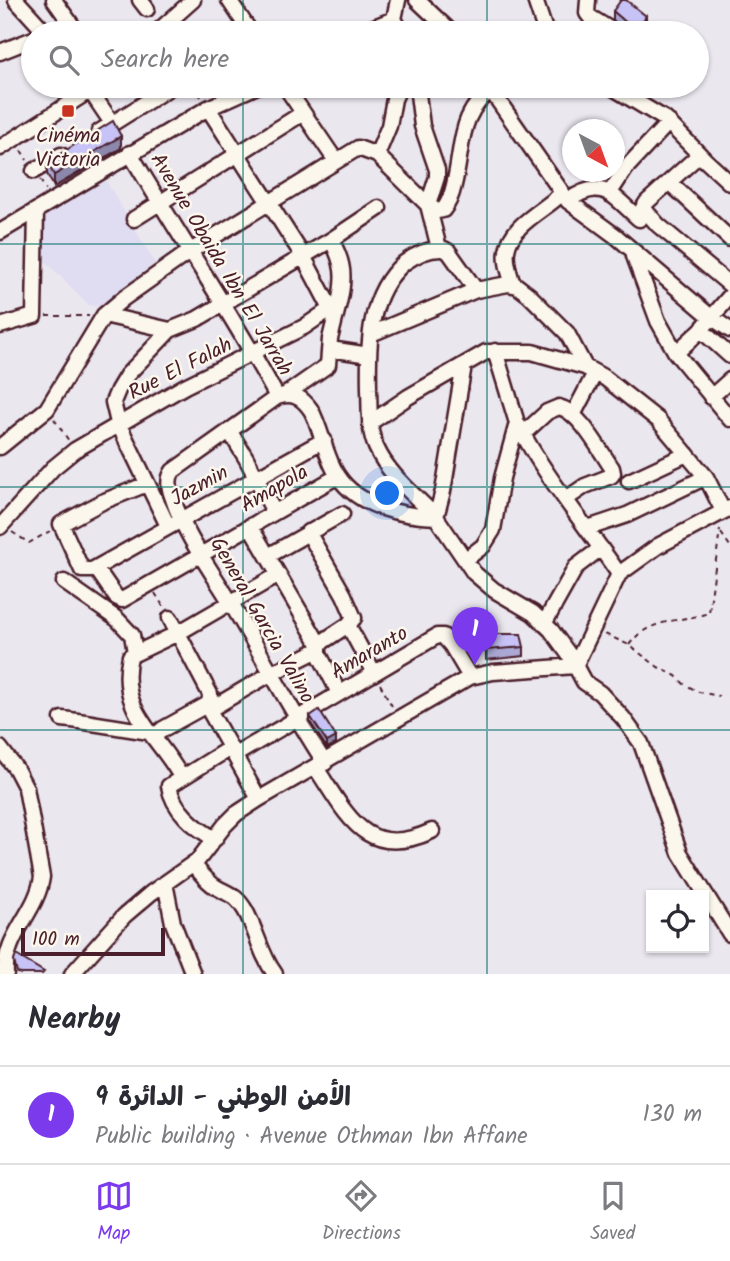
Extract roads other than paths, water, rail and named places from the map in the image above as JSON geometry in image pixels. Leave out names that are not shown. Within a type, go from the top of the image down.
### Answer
[{"type":"street","points":[[54,0],[69,21]]},
{"type":"street","points":[[139,0],[148,9],[146,0]]},
{"type":"street","points":[[171,21],[193,0]]},
{"type":"street","points":[[229,0],[243,21]]},
{"type":"street","points":[[389,21],[394,19],[398,0]]},
{"type":"street","points":[[417,0],[439,21]]},
{"type":"street","points":[[534,0],[542,21]]},
{"type":"street","points":[[588,0],[587,13],[596,21]]},
{"type":"street","points":[[20,1],[36,21]]},
{"type":"street","points":[[0,52],[21,44]]},
{"type":"street","points":[[0,148],[77,98]]},
{"type":"street","points":[[98,98],[113,123]]},
{"type":"street","points":[[34,172],[153,98]]},
{"type":"street","points":[[0,232],[130,153],[230,98]]},
{"type":"street","points":[[293,98],[336,161]]},
{"type":"street","points":[[377,155],[389,126],[394,98]]},
{"type":"street","points":[[418,98],[422,127],[437,170],[428,205],[439,248]]},
{"type":"street","points":[[0,447],[47,409],[104,315],[134,290],[189,252],[358,148],[377,155],[428,205],[437,211],[446,209],[455,181],[467,121],[480,98]]},
{"type":"street","points":[[499,98],[565,197],[730,330]]},
{"type":"street","points":[[632,98],[669,122],[699,155],[730,183]]},
{"type":"street","points":[[208,108],[335,306]]},
{"type":"street","points":[[134,219],[303,113]]},
{"type":"street","points":[[610,194],[626,168],[669,122]]},
{"type":"street","name":"Avenue Obaida Ibn El Jarrah","points":[[130,153],[189,252],[281,396],[296,396],[306,402],[315,417],[338,476],[351,491],[378,506],[395,512],[436,517]]},
{"type":"street","points":[[620,240],[642,216],[644,205],[699,155]]},
{"type":"street","points":[[669,182],[730,239]]},
{"type":"street","points":[[513,285],[507,262],[508,244],[527,221],[565,197],[589,188],[597,188],[610,194],[642,216],[730,285]]},
{"type":"street","points":[[174,523],[147,484],[118,423],[113,401],[127,375],[170,330],[186,325],[223,304],[379,208]]},
{"type":"street","points":[[0,326],[34,316],[36,211]]},
{"type":"street","points":[[274,512],[230,432],[322,371],[330,361],[330,339],[335,306],[342,289],[343,266],[331,240]]},
{"type":"street","points":[[476,290],[449,252],[439,248],[413,256],[396,271],[375,306],[371,334],[370,423],[376,448],[396,477],[436,517],[474,573],[494,590],[533,613],[544,624],[561,642],[584,682],[600,693],[641,743],[680,853],[730,934]]},
{"type":"street","points":[[632,252],[658,321],[676,353],[730,419]]},
{"type":"street","points":[[371,334],[476,290],[494,285],[513,285],[523,289],[557,322],[590,370]]},
{"type":"street","points":[[676,353],[701,330],[730,296]]},
{"type":"street","name":"Rue El Falah","points":[[1,526],[53,468],[75,450],[185,386],[304,327],[335,306]]},
{"type":"street","points":[[104,315],[170,330]]},
{"type":"street","points":[[701,330],[730,356]]},
{"type":"street","points":[[330,349],[369,355]]},
{"type":"street","points":[[495,351],[520,428],[619,574]]},
{"type":"street","points":[[370,423],[408,397],[486,352],[532,352],[590,370],[658,420],[687,454],[706,477],[723,511],[658,546],[619,574],[575,666]]},
{"type":"street","points":[[436,517],[443,491],[464,365]]},
{"type":"street","points":[[573,415],[590,370]]},
{"type":"street","points":[[711,397],[730,380]]},
{"type":"street","points":[[465,560],[483,546],[493,530],[502,478],[520,428],[554,408],[566,408],[573,415],[614,471],[611,476],[584,486],[566,499]]},
{"type":"street","name":"General Garcia Valino","points":[[230,432],[173,471],[169,477],[174,523],[201,554],[230,602],[348,817],[373,837],[394,842],[419,837],[432,831]]},
{"type":"street","name":"Jazmin","points":[[96,568],[324,440]]},
{"type":"street","points":[[629,481],[687,454]]},
{"type":"street","name":"Amapola","points":[[96,568],[120,600],[338,476]]},
{"type":"street","points":[[588,528],[627,515],[706,477]]},
{"type":"street","points":[[96,568],[82,570],[61,524],[102,502],[147,484]]},
{"type":"street","points":[[268,556],[342,514]]},
{"type":"street","points":[[250,526],[319,649],[339,694]]},
{"type":"street","points":[[62,719],[96,722],[150,734],[209,707],[319,649],[354,618],[308,532]]},
{"type":"street","points":[[544,624],[576,567],[601,548]]},
{"type":"street","points":[[215,839],[194,827],[170,793],[169,786],[181,777],[131,702],[129,661],[135,652],[178,633],[278,575]]},
{"type":"street","points":[[64,582],[117,619],[132,635],[135,652]]},
{"type":"street","points":[[170,618],[208,688],[209,707],[259,799]]},
{"type":"street","points":[[348,625],[374,673]]},
{"type":"street","name":"Amaranto","points":[[181,777],[296,719],[438,636],[443,636],[451,645],[470,677]]},
{"type":"street","points":[[72,974],[124,916],[192,864],[236,814],[259,799],[470,677],[493,672],[575,666]]},
{"type":"street","points":[[0,748],[26,788],[42,877],[32,906],[7,951],[6,974]]},
{"type":"street","points":[[192,864],[217,887],[237,899],[275,974]]},
{"type":"street","points":[[164,883],[173,923],[193,974]]},
{"type":"place","name":"Cinéma Victoria","points":[[68,111]]},
{"type":"place","name":"الأمن الوطني - الدائرة 9","points":[[475,665]]}]
